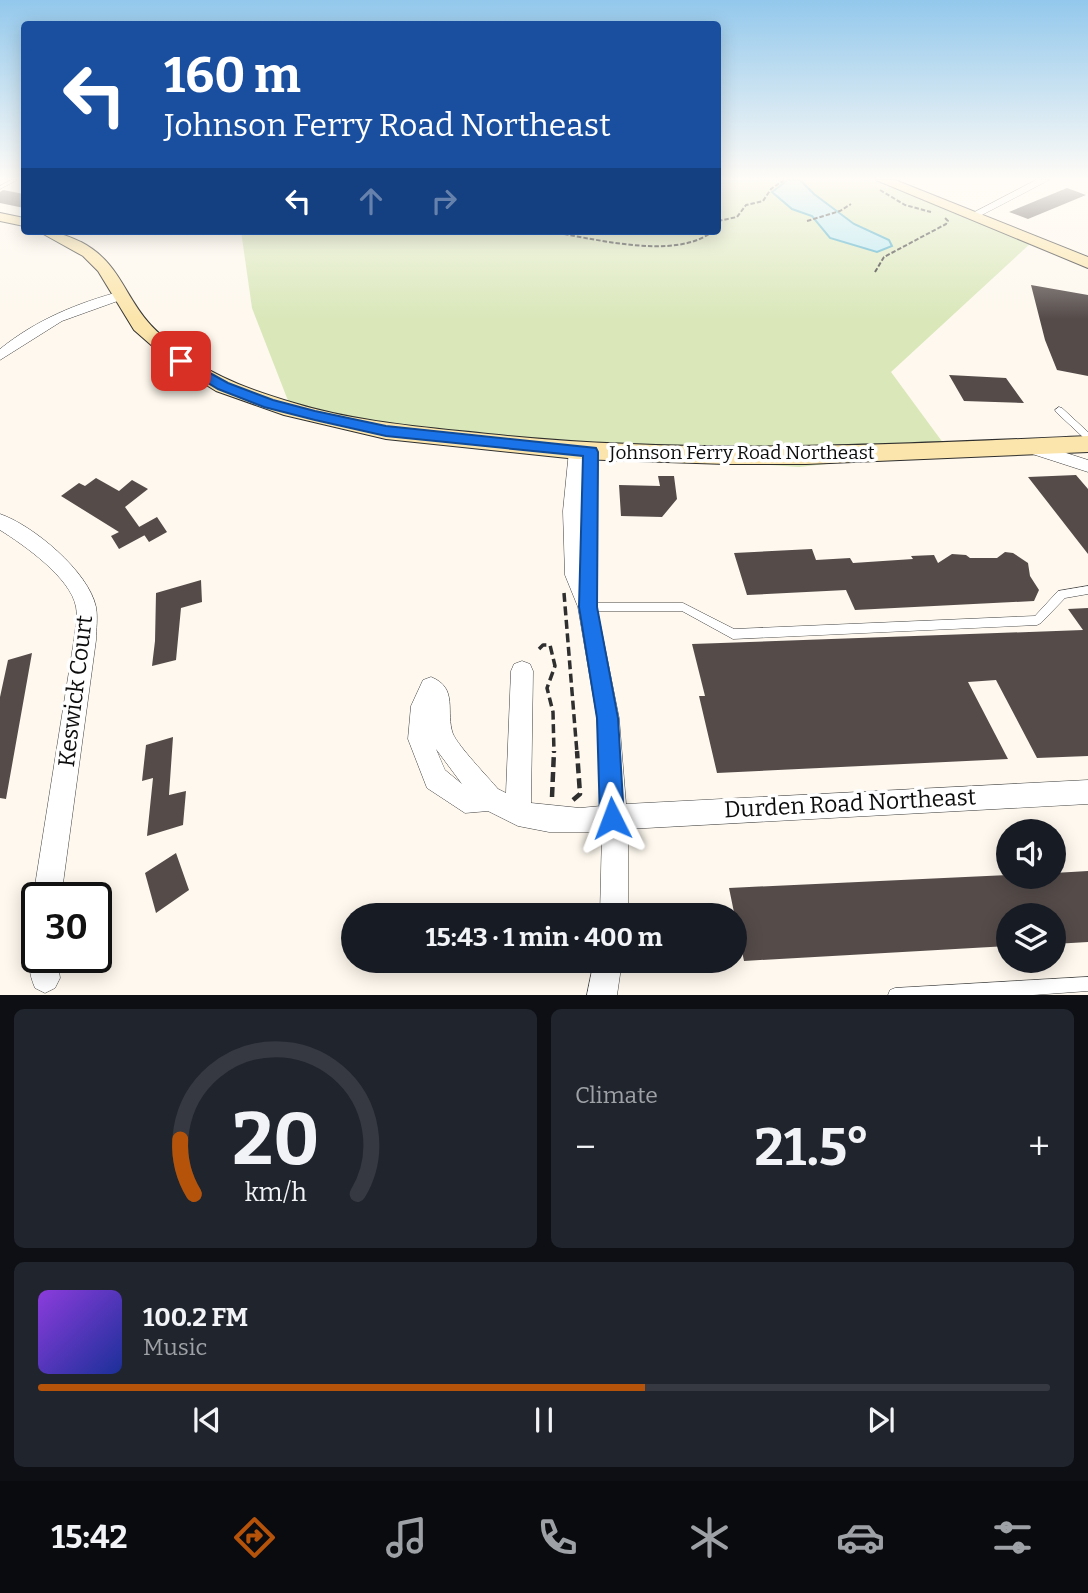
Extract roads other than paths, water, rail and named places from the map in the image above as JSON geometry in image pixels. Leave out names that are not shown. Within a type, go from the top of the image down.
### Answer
[{"type":"main road","points":[[998,226],[1088,263]]},
{"type":"main road","name":"Johnson Ferry Road Northeast","points":[[55,235],[89,253],[105,268],[141,326],[181,361],[223,386],[269,403],[386,431],[583,451],[806,456],[1022,446],[1085,446]]},
{"type":"street","points":[[0,356],[25,334],[66,313],[122,295]]},
{"type":"street","points":[[1022,446],[1088,466]]},
{"type":"street","points":[[583,451],[572,511],[575,575],[588,607],[608,718],[612,818],[616,849],[614,903]]},
{"type":"street","name":"Keswick Court","points":[[0,521],[38,548],[72,580],[86,605],[85,640],[49,882]]},
{"type":"street","points":[[518,813],[522,671]]},
{"type":"street","name":"Durden Road Northeast","points":[[432,742],[436,779],[464,801],[489,798],[518,813],[580,821],[678,812],[1088,792]]},
{"type":"street","points":[[602,995],[606,973]]},
{"type":"lane","points":[[1059,410],[1085,446]]},
{"type":"lane","points":[[588,607],[683,607],[733,634],[1037,620],[1062,594],[1088,590]]},
{"type":"lane","points":[[895,995],[976,993],[1088,984]]},
{"type":"water","points":[[821,226],[859,226],[889,240],[892,246],[877,252],[830,238]]}]
